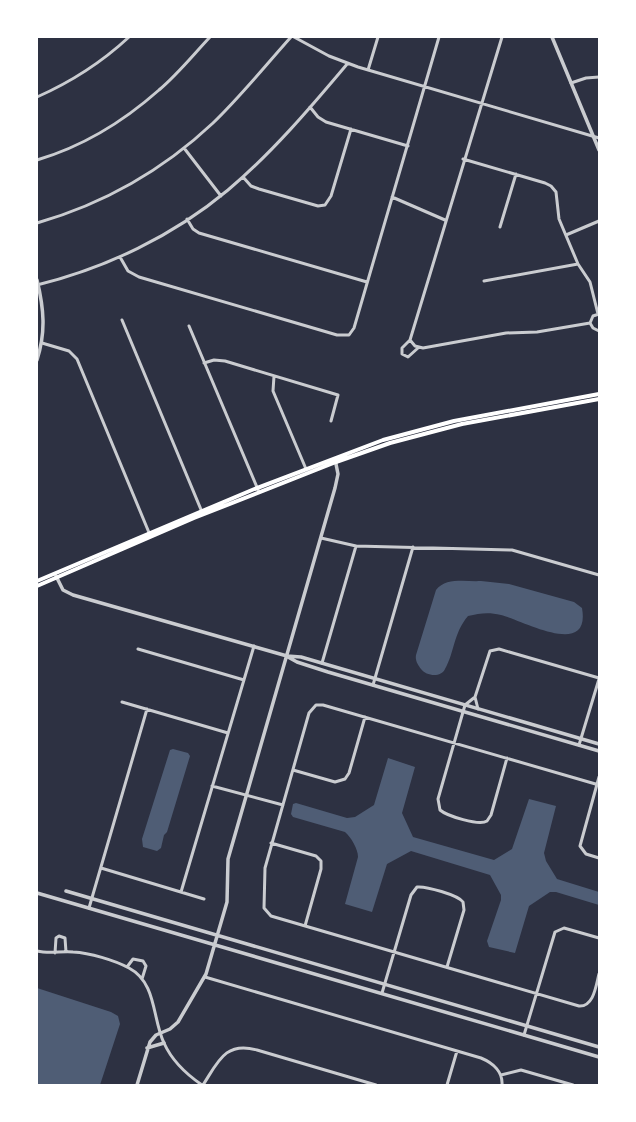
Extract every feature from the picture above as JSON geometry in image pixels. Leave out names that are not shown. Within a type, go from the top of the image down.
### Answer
[{"type":"main road","points":[[258,490],[383,440],[428,427],[483,415],[568,402],[599,394]]},
{"type":"main road","points":[[568,402],[599,399]]},
{"type":"main road","points":[[37,586],[306,469],[429,432],[535,408]]},
{"type":"main road","points":[[476,422],[483,415]]},
{"type":"main road","points":[[428,427],[429,432]]},
{"type":"main road","points":[[37,580],[150,536]]},
{"type":"street","points":[[37,97],[84,72],[107,56],[129,37]]},
{"type":"street","points":[[37,160],[80,142],[133,110],[173,77],[210,37]]},
{"type":"street","points":[[37,223],[72,212],[115,192],[150,172],[184,148],[219,117],[292,37],[325,54],[368,70],[599,138]]},
{"type":"street","points":[[368,70],[378,37]]},
{"type":"street","points":[[120,257],[128,271],[138,277],[338,335],[349,334],[354,328],[439,37]]},
{"type":"street","points":[[418,348],[408,357],[402,354],[402,348],[410,340],[463,159],[502,37]]},
{"type":"street","points":[[552,37],[599,150]]},
{"type":"street","points":[[38,285],[70,276],[120,257],[150,242],[187,220],[221,196],[243,177],[310,108],[348,63]]},
{"type":"street","points":[[571,83],[586,78],[599,77]]},
{"type":"street","points":[[310,108],[323,120],[408,146]]},
{"type":"street","points":[[243,177],[254,187],[313,205],[323,206],[327,203],[331,196],[350,129]]},
{"type":"street","points":[[184,148],[221,196]]},
{"type":"street","points":[[463,159],[552,186],[556,192],[558,215],[578,264],[590,282],[598,314],[593,316],[590,323],[592,328],[599,331]]},
{"type":"street","points":[[500,227],[516,174]]},
{"type":"street","points":[[392,197],[445,220]]},
{"type":"street","points":[[187,220],[193,229],[199,233],[367,282]]},
{"type":"street","points":[[566,235],[599,221]]},
{"type":"street","points":[[484,281],[578,264]]},
{"type":"street","points":[[37,280],[44,314],[42,343],[37,360]]},
{"type":"street","points":[[122,320],[203,513]]},
{"type":"street","points":[[410,340],[412,344],[418,348],[423,348],[506,333],[537,332],[590,323]]},
{"type":"street","points":[[189,326],[258,490]]},
{"type":"street","points":[[42,343],[67,350],[77,359],[150,536]]},
{"type":"street","points":[[204,363],[218,360],[338,394],[331,421]]},
{"type":"street","points":[[274,376],[273,390],[306,469]]},
{"type":"street","points":[[137,1085],[147,1048],[152,1039],[160,1032],[170,1029],[178,1022],[205,977],[218,936],[227,898],[227,862],[337,481],[335,460]]},
{"type":"street","points":[[321,538],[356,546],[512,550],[599,575]]},
{"type":"street","points":[[322,663],[356,546]]},
{"type":"street","points":[[373,685],[413,547]]},
{"type":"street","points":[[54,573],[63,590],[69,593],[287,656],[301,657],[599,744]]},
{"type":"street","points":[[181,892],[254,646]]},
{"type":"street","points":[[138,649],[244,680]]},
{"type":"street","points":[[507,758],[491,815],[486,822],[475,822],[446,814],[440,810],[438,804],[439,798],[465,706],[475,697],[490,651],[498,649],[599,678],[579,745]]},
{"type":"street","points":[[287,656],[297,662],[599,751]]},
{"type":"street","points":[[475,697],[478,709]]},
{"type":"street","points":[[122,702],[228,733]]},
{"type":"street","points":[[598,785],[323,705],[314,706],[309,713],[264,871],[264,910],[271,916],[579,1006],[587,1005],[592,999],[599,974]]},
{"type":"street","points":[[89,908],[147,709]]},
{"type":"street","points":[[293,770],[335,782],[341,782],[349,774],[365,717]]},
{"type":"street","points":[[599,777],[580,846],[583,852],[599,858]]},
{"type":"street","points":[[212,786],[283,805]]},
{"type":"street","points":[[272,843],[316,856],[321,861],[321,869],[304,926]]},
{"type":"street","points":[[101,868],[204,898]]},
{"type":"street","points":[[382,993],[411,895],[417,887],[423,887],[457,897],[462,900],[464,910],[447,967]]},
{"type":"street","points":[[66,891],[599,1047]]},
{"type":"street","points":[[37,893],[599,1056]]},
{"type":"street","points":[[524,1035],[553,936],[557,930],[566,928],[599,938]]},
{"type":"street","points":[[55,953],[56,938],[59,936],[65,938],[66,952]]},
{"type":"street","points":[[37,951],[84,954],[127,967],[142,979],[150,993],[164,1043],[178,1066],[203,1085],[223,1056],[235,1048],[251,1049],[376,1085]]},
{"type":"street","points":[[127,967],[133,959],[143,961],[146,966],[142,979]]},
{"type":"street","points":[[205,977],[486,1060],[493,1065],[501,1075],[502,1085]]},
{"type":"street","points":[[147,1048],[164,1043]]},
{"type":"street","points":[[447,1085],[457,1051]]},
{"type":"street","points":[[501,1075],[521,1070],[573,1085]]},
{"type":"water","points":[[457,581],[481,581],[509,584],[574,602],[582,608],[582,623],[576,631],[566,634],[554,633],[539,629],[492,613],[468,616],[459,629],[443,672],[437,675],[426,673],[417,663],[416,655],[436,590],[445,583]]},
{"type":"water","points":[[173,749],[188,753],[190,756],[167,832],[164,835],[161,848],[157,851],[143,847],[142,839],[170,750]]},
{"type":"water","points":[[388,758],[415,767],[402,813],[413,837],[494,860],[512,849],[529,799],[556,806],[544,853],[546,861],[557,879],[599,892],[599,905],[556,892],[550,892],[529,906],[515,953],[489,947],[487,941],[501,900],[501,895],[490,875],[411,851],[387,864],[372,912],[345,904],[358,857],[354,843],[345,832],[293,817],[291,814],[293,804],[296,803],[347,818],[355,817],[374,805]]},
{"type":"water","points":[[37,988],[111,1012],[118,1016],[120,1024],[100,1085],[37,1085]]}]
